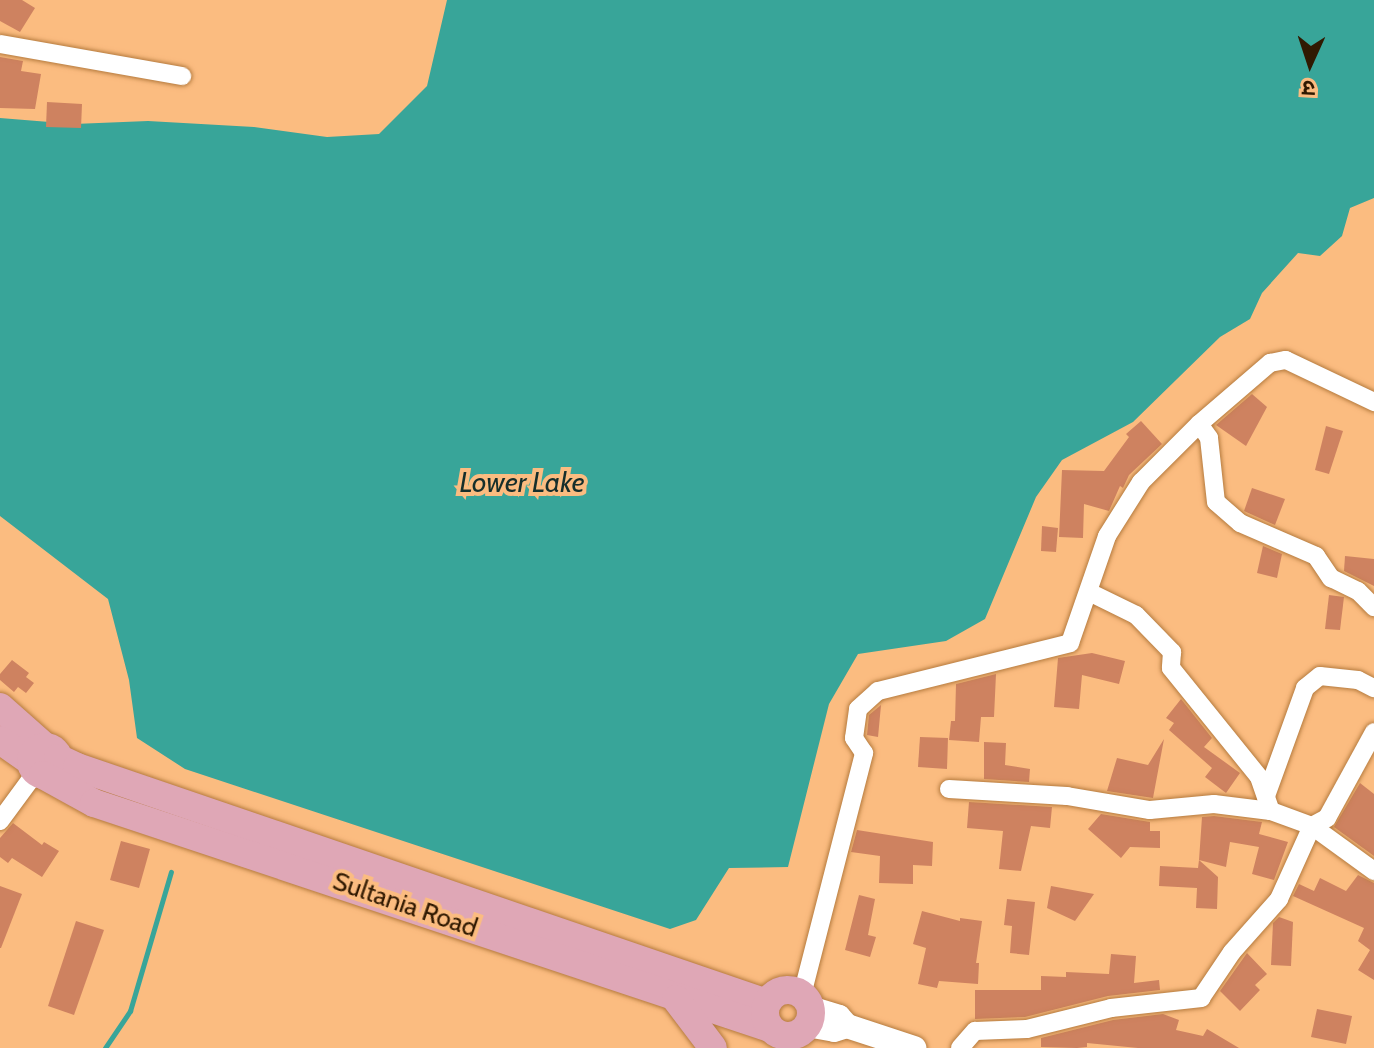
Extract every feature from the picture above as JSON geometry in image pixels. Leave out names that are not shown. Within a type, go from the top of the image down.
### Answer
[{"type":"main road","name":"Sultania Road","points":[[0,707],[43,763],[94,803],[676,999],[788,1020]]},
{"type":"main road","name":"Sultania Road","points":[[0,740],[43,763],[788,1020]]},
{"type":"main road","points":[[676,999],[713,1048]]},
{"type":"main road","points":[[788,1020],[839,1017],[847,1026],[914,1048]]},
{"type":"street","points":[[0,44],[182,76]]},
{"type":"street","points":[[788,1020],[864,753],[854,738],[858,709],[878,691],[1070,643],[1107,536],[1141,482],[1199,424],[1270,363],[1286,360],[1374,402]]},
{"type":"street","points":[[1199,424],[1209,438],[1216,502],[1240,523],[1316,556],[1331,578],[1358,591],[1374,607]]},
{"type":"street","points":[[1089,592],[1136,615],[1172,652],[1171,668],[1259,777],[1268,803]]},
{"type":"street","points":[[1268,803],[1305,688],[1320,676],[1358,680],[1374,688]]},
{"type":"street","points":[[960,1048],[975,1031],[1027,1029],[1111,1008],[1201,998],[1232,952],[1279,899],[1312,826],[1327,818],[1374,732]]},
{"type":"street","points":[[0,821],[43,763]]},
{"type":"street","points":[[949,789],[1067,796],[1150,810],[1268,803],[1312,826],[1374,871]]},
{"type":"water","name":"Lower Lake","points":[[447,0],[1374,0],[1374,198],[1350,208],[1342,236],[1320,256],[1298,253],[1262,293],[1250,319],[1220,337],[1133,422],[1062,460],[1036,497],[985,619],[946,641],[858,654],[829,704],[788,867],[729,868],[696,920],[670,929],[185,769],[137,738],[129,680],[108,599],[0,516],[0,118],[74,124],[148,121],[254,127],[327,137],[379,134],[427,86]]},
{"type":"building","points":[[0,0],[22,0],[35,8],[20,32],[0,21]]},
{"type":"building","points":[[0,57],[23,61],[21,71],[41,74],[35,109],[0,108]]},
{"type":"building","points":[[47,102],[82,104],[81,128],[46,127]]},
{"type":"building","points":[[1252,394],[1267,407],[1246,446],[1216,425]]},
{"type":"building","points":[[1141,421],[1162,444],[1129,475],[1123,488],[1120,486],[1109,511],[1084,504],[1083,538],[1059,537],[1062,470],[1104,471],[1129,437],[1126,434]]},
{"type":"building","points":[[1326,426],[1343,431],[1329,474],[1315,470]]},
{"type":"building","points":[[1252,488],[1285,499],[1275,525],[1244,511]]},
{"type":"building","points":[[1042,526],[1058,528],[1056,552],[1041,551]]},
{"type":"building","points":[[1263,546],[1282,554],[1277,578],[1257,573]]},
{"type":"building","points":[[1345,556],[1374,559],[1374,586],[1344,571]]},
{"type":"building","points":[[1329,595],[1344,597],[1340,630],[1325,629]]},
{"type":"building","points":[[1092,653],[1125,661],[1119,684],[1082,675],[1079,709],[1054,707],[1058,658]]},
{"type":"building","points":[[12,660],[29,673],[26,677],[34,683],[26,693],[18,687],[14,692],[0,680],[0,674]]},
{"type":"building","points":[[996,674],[994,717],[981,717],[979,742],[949,740],[951,721],[955,721],[956,684]]},
{"type":"building","points":[[1181,699],[1212,738],[1204,747],[1240,773],[1226,793],[1205,777],[1212,768],[1169,730],[1174,723],[1166,718]]},
{"type":"building","points":[[881,705],[878,737],[867,735],[869,715]]},
{"type":"building","points":[[920,737],[948,738],[947,769],[918,767]]},
{"type":"building","points":[[1164,739],[1153,798],[1107,791],[1117,758],[1148,765]]},
{"type":"building","points":[[984,742],[1006,743],[1005,765],[1030,769],[1029,782],[984,779]]},
{"type":"building","points":[[1360,783],[1374,794],[1374,856],[1334,827]]},
{"type":"building","points":[[969,802],[1052,807],[1050,828],[1031,826],[1021,871],[999,869],[1003,831],[967,828]]},
{"type":"building","points":[[1101,814],[1150,822],[1150,831],[1160,831],[1160,848],[1130,847],[1121,858],[1088,829]]},
{"type":"building","points":[[1202,817],[1262,822],[1259,834],[1288,842],[1274,880],[1252,874],[1259,847],[1230,842],[1226,867],[1199,860]]},
{"type":"building","points":[[13,823],[42,845],[44,842],[59,851],[42,877],[12,858],[8,863],[0,857],[0,838]]},
{"type":"building","points":[[857,830],[933,842],[932,866],[913,865],[913,884],[879,883],[880,856],[851,852]]},
{"type":"building","points":[[121,841],[150,849],[139,888],[110,880]]},
{"type":"building","points":[[1199,860],[1218,877],[1217,909],[1196,908],[1197,888],[1159,886],[1160,866],[1198,868]]},
{"type":"building","points":[[1358,875],[1374,883],[1374,980],[1358,970],[1370,950],[1358,941],[1364,928],[1293,896],[1299,884],[1314,891],[1320,878],[1346,891]]},
{"type":"building","points":[[0,886],[22,894],[1,948],[0,948]]},
{"type":"building","points":[[1051,886],[1094,894],[1075,921],[1047,908]]},
{"type":"building","points":[[859,895],[875,899],[868,935],[876,937],[870,957],[845,950]]},
{"type":"building","points":[[1007,899],[1035,902],[1029,955],[1010,953],[1012,926],[1004,925]]},
{"type":"building","points":[[922,911],[960,921],[960,918],[982,921],[976,963],[979,963],[978,984],[939,981],[937,988],[918,984],[926,948],[913,944]]},
{"type":"building","points":[[1279,917],[1293,922],[1291,966],[1271,965],[1273,923]]},
{"type":"building","points":[[76,921],[104,930],[74,1015],[48,1006]]},
{"type":"building","points":[[1247,953],[1267,974],[1255,985],[1260,990],[1240,1011],[1220,991]]},
{"type":"building","points":[[1111,954],[1136,956],[1134,983],[1159,980],[1160,990],[1108,996],[1025,1017],[975,1019],[975,990],[1041,990],[1041,976],[1066,977],[1066,972],[1109,974]]},
{"type":"building","points":[[1317,1009],[1352,1016],[1346,1044],[1311,1037]]},
{"type":"building","points":[[1163,1014],[1179,1020],[1176,1030],[1203,1036],[1207,1029],[1239,1048],[1138,1048],[1087,1043],[1087,1047],[1077,1048],[1041,1047],[1041,1038],[1113,1020]]},
{"type":"waterway","points":[[105,1048],[130,1011],[171,872]]}]
